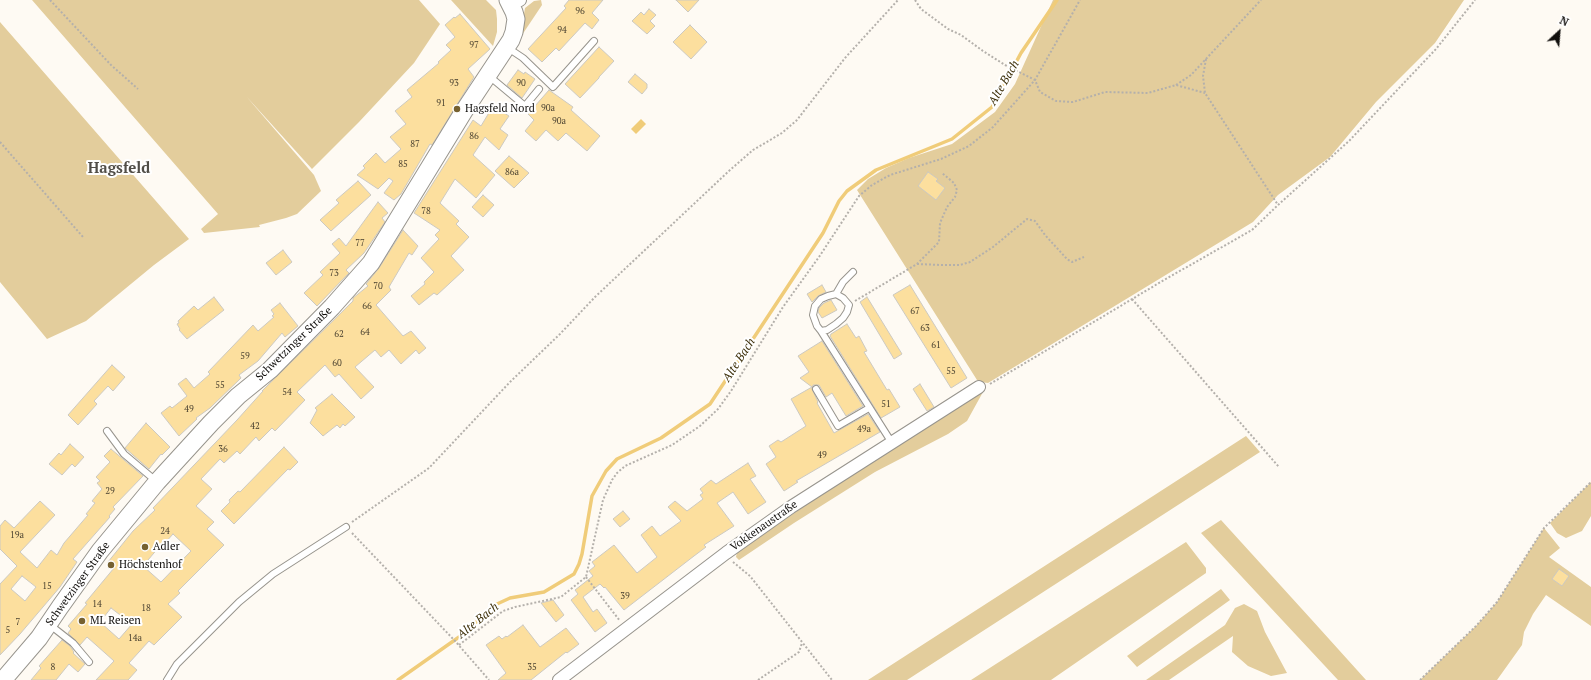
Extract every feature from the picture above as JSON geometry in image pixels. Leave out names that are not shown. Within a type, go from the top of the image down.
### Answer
[{"type":"main road","name":"Schwetzinger Straße","points":[[3,680],[39,638],[100,551],[157,482],[211,423],[238,396],[270,370],[356,281],[380,249],[506,48],[514,32],[515,25],[513,2]]},
{"type":"street","name":"Vokkenaustraße","points":[[559,680],[726,553],[790,507],[979,387]]},
{"type":"lane","points":[[506,48],[523,58],[553,87],[594,41]]},
{"type":"lane","points":[[488,75],[525,106],[540,89]]},
{"type":"lane","points":[[836,294],[843,282],[853,272]]},
{"type":"lane","points":[[821,331],[827,330],[843,318],[847,312],[849,305],[843,298],[836,294],[821,299],[814,306],[813,315],[817,326],[892,443]]},
{"type":"lane","points":[[816,389],[838,426],[869,408]]},
{"type":"lane","points":[[108,431],[124,454],[157,482]]},
{"type":"lane","points":[[167,680],[177,664],[238,602],[273,574],[346,527]]},
{"type":"lane","points":[[49,624],[73,643],[89,662]]},
{"type":"path","points":[[50,0],[111,65],[138,89]]},
{"type":"path","points":[[489,680],[452,637],[346,527],[429,468],[510,382],[560,334],[600,292],[730,170],[753,150],[782,133],[797,120],[845,58],[898,0]]},
{"type":"path","points":[[915,0],[921,9],[948,29],[961,35],[1006,65],[1035,80],[1040,92],[1056,101],[1073,102],[1105,92],[1148,93],[1176,85],[1191,75],[1261,0]]},
{"type":"path","points":[[459,646],[503,611],[515,606],[560,597],[586,577],[603,500],[612,480],[626,466],[672,444],[700,426],[718,409],[731,391],[783,307],[819,257],[859,196],[872,185],[890,175],[941,159],[969,146],[992,127],[1035,80],[1080,0]]},
{"type":"path","points":[[979,387],[987,385],[1252,230],[1278,204],[1349,141],[1436,49],[1475,0]]},
{"type":"path","points":[[1206,59],[1203,76],[1205,93],[1278,204]]},
{"type":"path","points":[[1176,85],[1205,93]]},
{"type":"path","points":[[0,142],[83,237]]},
{"type":"path","points":[[849,305],[917,264],[938,242],[940,222],[955,197],[957,190],[954,183],[942,173]]},
{"type":"path","points":[[917,264],[941,266],[960,265],[970,262],[993,247],[1027,219],[1035,221],[1045,235],[1067,259],[1072,262],[1084,257]]},
{"type":"path","points":[[1132,299],[1279,467]]},
{"type":"path","points":[[1420,680],[1476,626],[1498,602],[1544,528],[1591,482]]},
{"type":"path","points":[[726,553],[736,566],[750,576],[832,680]]},
{"type":"path","points":[[586,577],[626,629]]},
{"type":"path","points":[[758,680],[799,652],[803,643]]},
{"type":"shaded area","points":[[32,0],[419,0],[440,24],[414,63],[359,122],[312,169],[246,96],[314,175],[321,191],[297,214],[286,218],[259,225],[260,227],[204,233],[201,229],[218,214]]},
{"type":"shaded area","points":[[451,0],[486,0],[496,10],[497,32],[493,46]]},
{"type":"shaded area","points":[[541,0],[542,5],[520,38],[525,8],[534,1]]},
{"type":"shaded area","points":[[1053,0],[1464,0],[1435,43],[1376,102],[1330,157],[1278,195],[1253,222],[988,383],[980,382],[977,380],[857,190],[868,179],[886,168],[909,158],[952,144],[995,112],[1015,84]]},
{"type":"shaded area","points":[[0,22],[189,239],[154,265],[86,321],[47,339],[0,282]]},
{"type":"shaded area","points":[[641,119],[646,124],[636,134],[631,129]]},
{"type":"shaded area","points":[[983,392],[967,421],[948,434],[875,472],[739,560],[736,557],[737,552],[809,503]]},
{"type":"shaded area","points":[[1246,436],[1260,452],[907,680],[868,680]]},
{"type":"shaded area","points":[[1591,482],[1591,516],[1582,531],[1566,538],[1557,533],[1550,523]]},
{"type":"shaded area","points":[[1221,520],[1366,680],[1338,680],[1201,533]]},
{"type":"shaded area","points":[[1544,528],[1560,548],[1549,557],[1591,587],[1591,626],[1546,595],[1533,614],[1524,632],[1522,645],[1497,680],[1420,680],[1476,626],[1497,602]]},
{"type":"shaded area","points":[[1186,542],[1206,568],[1206,573],[1051,680],[971,680]]},
{"type":"shaded area","points":[[1221,589],[1230,600],[1137,667],[1127,656]]},
{"type":"shaded area","points":[[1244,604],[1257,611],[1265,632],[1287,673],[1271,676],[1248,666],[1232,652],[1233,636],[1169,680],[1146,680],[1225,625],[1235,608]]},
{"type":"building","points":[[569,0],[603,0],[592,13],[599,20],[592,29],[585,23],[559,51],[556,48],[542,62],[528,49],[566,8],[564,6]]},
{"type":"building","points":[[676,0],[699,0],[688,12]]},
{"type":"building","points":[[649,9],[656,15],[650,21],[655,26],[647,34],[632,21],[641,12],[644,15]]},
{"type":"building","points":[[460,14],[490,49],[468,69],[474,77],[432,145],[430,144],[401,194],[394,200],[384,193],[393,181],[389,178],[378,189],[357,175],[365,168],[363,166],[376,153],[385,163],[401,149],[390,137],[406,124],[395,111],[412,97],[407,90],[439,63],[438,62],[451,50],[446,45],[455,37],[445,25]]},
{"type":"building","points":[[690,25],[707,42],[691,59],[673,42]]},
{"type":"building","points":[[599,47],[614,61],[580,98],[565,84]]},
{"type":"building","points":[[518,70],[524,74],[525,72],[535,79],[522,98],[507,85]]},
{"type":"building","points":[[635,74],[647,84],[647,88],[642,94],[628,82]]},
{"type":"building","points":[[549,90],[573,107],[571,110],[600,136],[587,151],[566,133],[558,141],[546,130],[536,141],[525,131],[534,120],[528,114]]},
{"type":"building","points":[[493,106],[509,116],[500,129],[508,135],[499,150],[485,137],[473,155],[495,175],[476,198],[455,179],[440,203],[459,221],[456,224],[469,237],[451,256],[464,270],[437,295],[434,293],[419,305],[411,296],[425,284],[424,282],[434,272],[421,258],[439,239],[435,235],[440,230],[414,213],[473,120],[481,126]]},
{"type":"building","points":[[509,156],[529,173],[514,188],[495,171]]},
{"type":"building","points":[[928,172],[938,179],[936,181],[945,188],[936,200],[918,186]]},
{"type":"building","points":[[358,181],[371,195],[331,231],[320,220],[339,203],[336,200]]},
{"type":"building","points":[[483,195],[494,205],[483,217],[472,207]]},
{"type":"building","points":[[378,202],[388,213],[382,218],[385,222],[364,253],[346,270],[349,273],[317,306],[304,293],[323,275],[320,272],[340,253],[332,244],[339,238],[346,246]]},
{"type":"building","points":[[403,230],[418,246],[412,255],[409,253],[389,287],[391,290],[376,305],[403,336],[411,331],[426,348],[419,354],[416,350],[401,364],[389,350],[381,357],[375,350],[355,367],[374,387],[361,399],[339,374],[335,377],[325,365],[297,392],[305,400],[275,431],[272,428],[259,441],[256,437],[240,454],[237,451],[224,463],[220,459],[201,479],[212,489],[196,506],[214,522],[207,529],[224,545],[178,591],[180,593],[168,604],[182,617],[154,645],[149,641],[129,663],[137,670],[128,680],[96,680],[114,661],[87,637],[80,645],[68,633],[71,629],[68,626],[87,604],[85,603],[114,568],[108,562],[133,531],[155,510],[153,508],[237,420],[262,391],[353,301],[353,298],[368,286],[366,284],[379,268]],"holes":[[[173,534],[191,551],[161,582],[143,566],[164,541],[165,543]],[[111,608],[132,624],[119,639],[100,622]]]},
{"type":"building","points":[[283,250],[292,262],[276,275],[266,263]]},
{"type":"building","points":[[822,285],[826,292],[818,296],[812,302],[807,294]]},
{"type":"building","points":[[910,285],[967,378],[951,388],[893,295]]},
{"type":"building","points":[[214,297],[224,310],[187,339],[179,330],[180,329],[177,324],[179,323],[178,321],[194,306],[198,310]]},
{"type":"building","points":[[867,297],[902,354],[894,359],[860,302]]},
{"type":"building","points":[[831,300],[837,310],[822,318],[818,312],[819,308],[824,303]]},
{"type":"building","points":[[280,303],[298,326],[285,337],[282,333],[258,361],[239,375],[241,378],[210,408],[196,418],[197,419],[179,436],[161,413],[170,406],[172,408],[187,396],[178,384],[186,378],[194,388],[210,374],[208,372],[253,325],[258,331],[274,317],[272,316],[274,314],[271,310]]},
{"type":"building","points":[[847,324],[856,338],[859,336],[867,351],[864,352],[887,390],[889,389],[900,407],[881,418],[830,336]]},
{"type":"building","points":[[822,341],[863,406],[846,416],[832,393],[826,397],[819,385],[813,385],[812,389],[818,402],[817,403],[834,433],[868,414],[880,432],[796,481],[798,482],[784,491],[766,464],[776,457],[769,446],[778,440],[781,442],[806,426],[791,399],[812,387],[800,378],[809,372],[798,356]]},
{"type":"building","points":[[112,365],[125,377],[113,391],[108,386],[94,401],[97,404],[78,425],[68,415]]},
{"type":"building","points":[[920,384],[934,407],[927,411],[913,389]]},
{"type":"building","points":[[332,394],[355,417],[345,426],[343,424],[340,428],[337,425],[323,436],[310,423],[317,410],[315,408]]},
{"type":"building","points":[[146,423],[170,447],[162,455],[161,454],[149,469],[125,448]]},
{"type":"building","points":[[70,444],[84,457],[75,467],[72,464],[62,475],[49,464],[59,453],[61,455]]},
{"type":"building","points":[[284,447],[298,462],[290,470],[288,469],[234,524],[221,511],[230,502],[229,500],[238,491],[240,492]]},
{"type":"building","points":[[111,449],[143,476],[113,507],[115,509],[109,516],[110,517],[73,559],[77,562],[60,587],[0,655],[0,584],[17,566],[0,549],[0,526],[5,520],[14,528],[40,501],[55,515],[20,552],[37,568],[51,550],[57,555],[64,543],[88,515],[86,514],[95,503],[92,501],[102,489],[97,483],[100,481],[96,477],[110,462],[104,456]],"holes":[[[22,576],[36,587],[25,601],[11,589]]]},
{"type":"building","points":[[748,463],[756,476],[750,479],[766,502],[748,514],[733,492],[717,503],[734,526],[704,545],[706,547],[624,610],[605,587],[604,588],[600,584],[583,597],[593,612],[597,609],[607,623],[595,632],[571,600],[578,594],[575,590],[593,576],[589,571],[595,566],[592,562],[614,545],[637,573],[657,557],[641,535],[652,526],[660,536],[681,521],[668,507],[675,501],[687,511],[703,499],[700,495],[703,493],[700,489],[711,480],[716,484]]},
{"type":"building","points":[[623,511],[630,519],[620,527],[613,519]]},
{"type":"building","points":[[1559,569],[1569,576],[1562,586],[1552,579]]},
{"type":"building","points":[[553,600],[564,615],[556,622],[541,603]]},
{"type":"building","points":[[523,625],[540,647],[566,628],[579,644],[567,653],[566,652],[531,680],[498,680],[506,673],[486,645],[499,636],[502,639],[506,636],[507,637]]},
{"type":"building","points":[[62,640],[70,646],[74,652],[73,653],[85,664],[78,672],[69,664],[56,680],[31,680],[41,668],[39,666]]},
{"type":"waterway","name":"Alte Bach","points":[[398,680],[469,630],[486,612],[497,604],[510,598],[544,592],[574,574],[582,554],[592,496],[606,471],[617,459],[661,438],[710,404],[823,233],[839,201],[847,191],[876,170],[952,139],[992,107],[1021,53],[1057,0]]},
{"type":"place","name":"Hagsfeld Nord","points":[[457,109]]},
{"type":"place","name":"Adler","points":[[145,547]]},
{"type":"place","name":"Höchstenhof","points":[[111,565]]},
{"type":"place","name":"ML Reisen","points":[[82,621]]},
{"type":"district","name":"Hagsfeld","points":[[119,169]]}]
